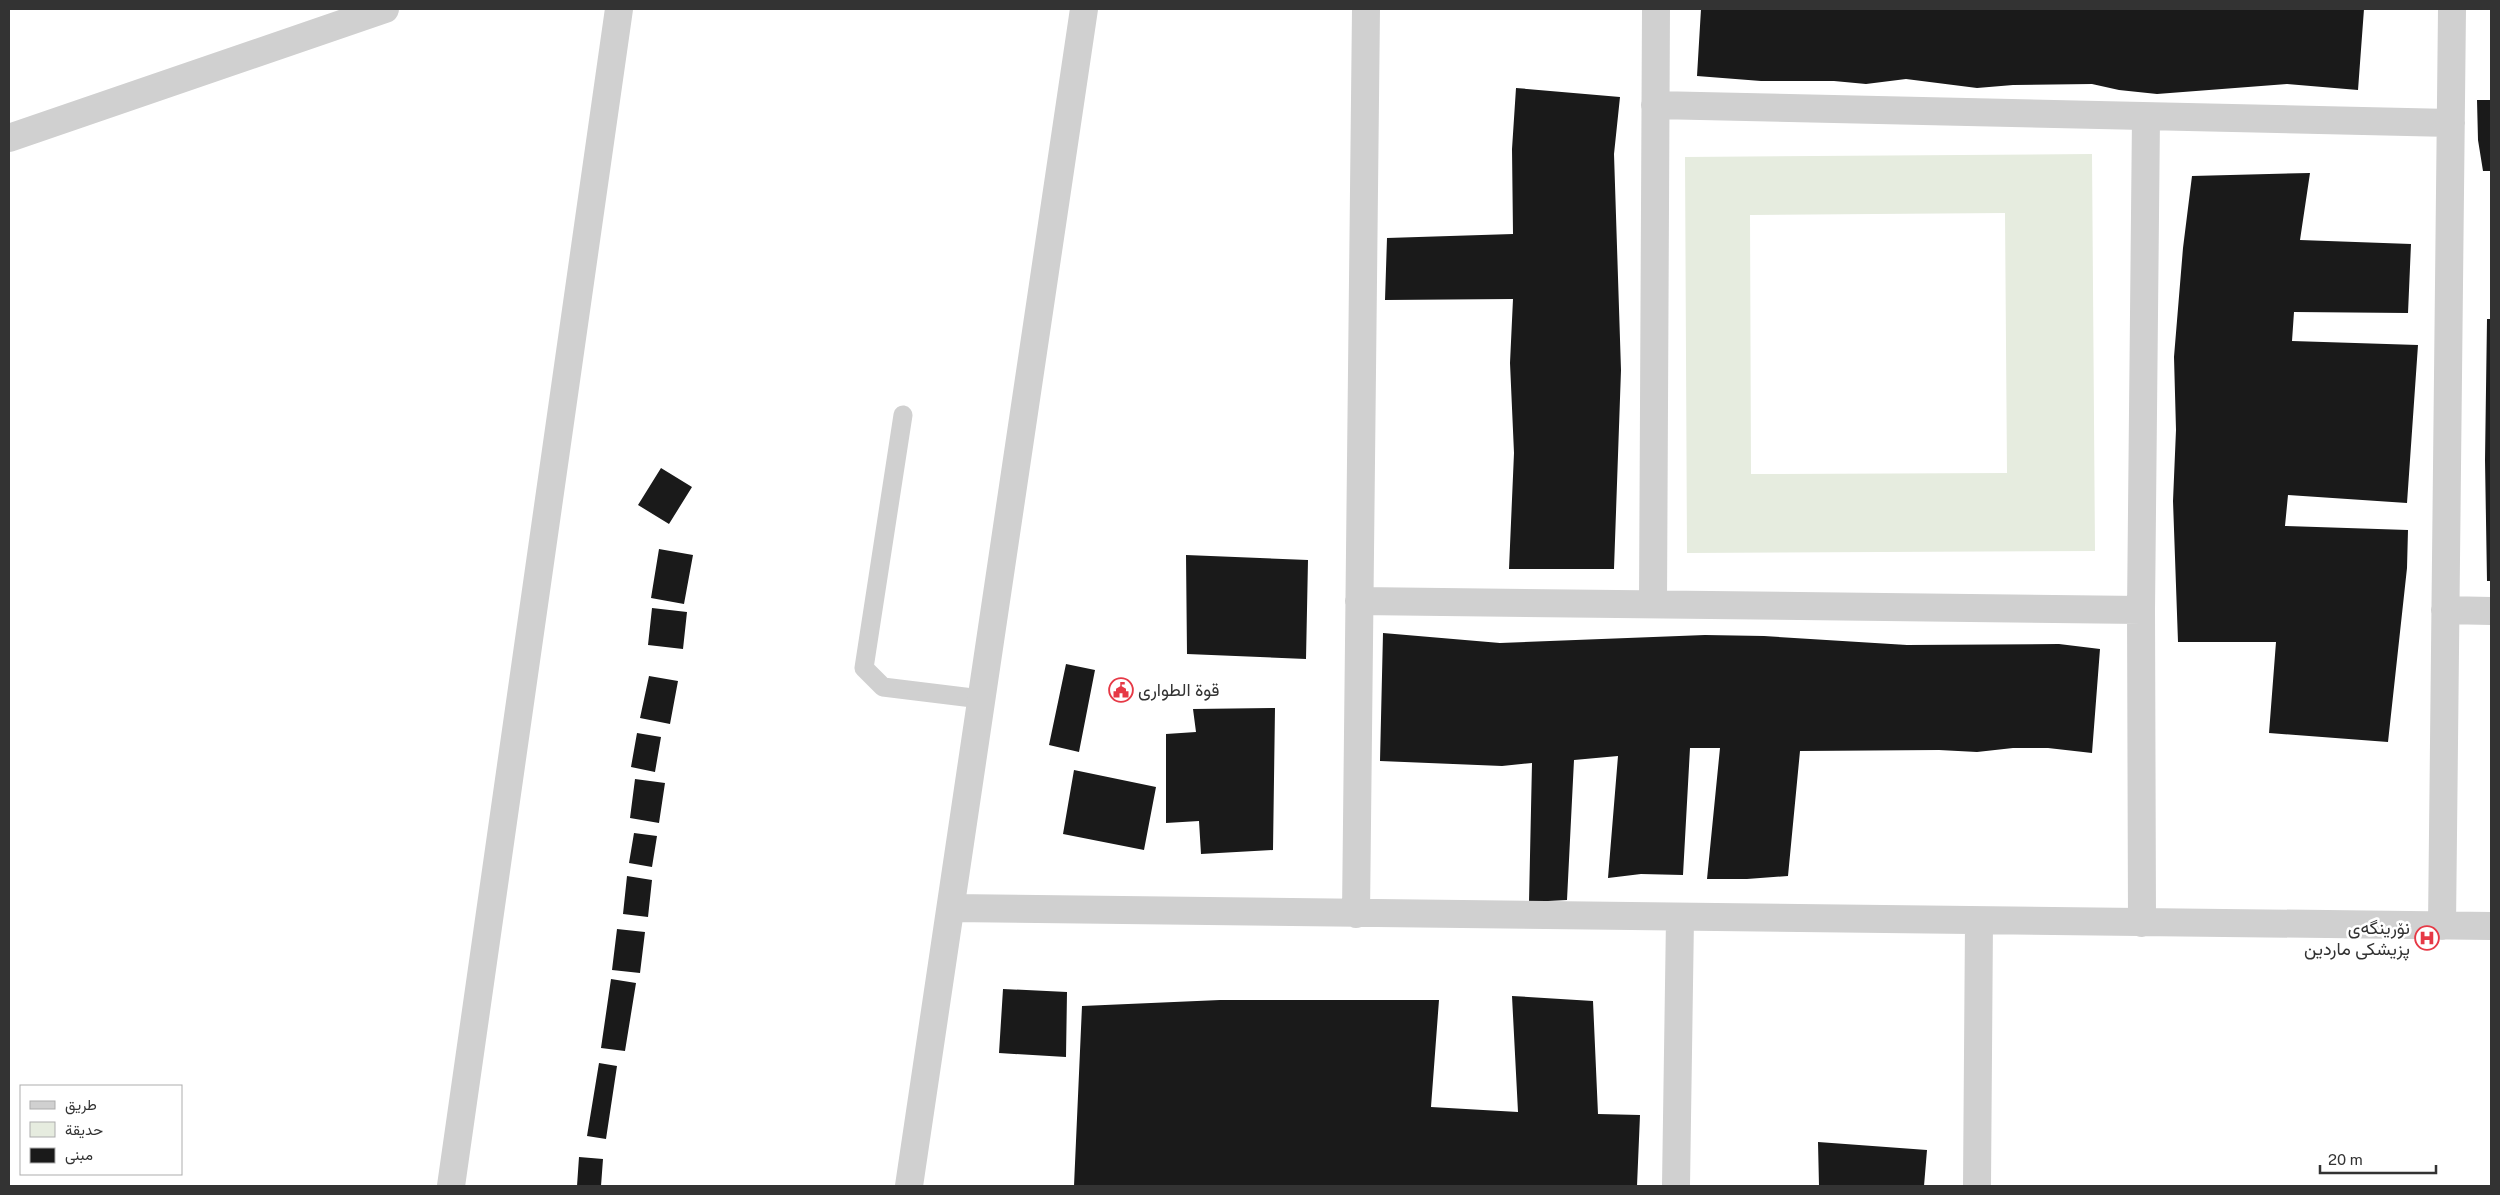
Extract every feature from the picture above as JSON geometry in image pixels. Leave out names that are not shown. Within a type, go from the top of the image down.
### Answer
[{"type":"street","points":[[9,138],[385,9]]},
{"type":"street","points":[[451,1186],[619,9]]},
{"type":"street","points":[[909,1186],[1084,9]]},
{"type":"street","points":[[1356,914],[1366,9]]},
{"type":"street","points":[[1653,603],[1656,9]]},
{"type":"street","points":[[2442,926],[2452,9]]},
{"type":"street","points":[[1655,105],[2451,123]]},
{"type":"street","points":[[2142,923],[2141,610],[2146,117]]},
{"type":"street","points":[[1359,601],[2141,610]]},
{"type":"street","points":[[2445,610],[2491,611]]},
{"type":"street","points":[[951,908],[2491,926]]},
{"type":"street","points":[[1676,1186],[1680,918]]},
{"type":"street","points":[[1976,1186],[1979,921]]},
{"type":"lane","points":[[903,415],[864,668],[883,688],[981,699]]},
{"type":"green space","points":[[2092,154],[2095,551],[1687,553],[1685,157]],"holes":[[[2005,213],[2007,473],[1751,474],[1750,215]]]},
{"type":"building","points":[[1701,9],[2364,9],[2358,90],[2287,84],[2157,94],[2119,90],[2092,84],[2013,85],[1977,88],[1906,79],[1866,84],[1834,81],[1761,81],[1697,76]]},
{"type":"building","points":[[1516,88],[1620,97],[1614,154],[1621,370],[1614,569],[1509,569],[1514,453],[1510,363],[1513,299],[1385,300],[1387,238],[1513,234],[1512,149]]},
{"type":"building","points":[[2477,100],[2491,100],[2491,171],[2483,171],[2478,140]]},
{"type":"building","points":[[2310,173],[2300,240],[2411,244],[2408,313],[2294,312],[2292,341],[2418,345],[2407,503],[2288,495],[2285,526],[2408,530],[2407,568],[2388,742],[2269,733],[2276,642],[2178,642],[2173,501],[2176,430],[2174,357],[2183,248],[2192,176]]},
{"type":"building","points":[[2487,319],[2491,319],[2491,581],[2487,581],[2485,460]]},
{"type":"building","points":[[661,468],[692,487],[669,524],[638,505]]},
{"type":"building","points":[[659,549],[693,555],[684,604],[651,598]]},
{"type":"building","points":[[1186,555],[1308,560],[1306,659],[1187,654]]},
{"type":"building","points":[[652,608],[687,612],[683,649],[648,645]]},
{"type":"building","points":[[1383,633],[1500,643],[1705,635],[1764,636],[1907,645],[2059,644],[2100,649],[2092,753],[2048,748],[2013,748],[1977,752],[1939,750],[1800,751],[1788,876],[1747,879],[1707,879],[1720,748],[1690,748],[1683,875],[1641,874],[1608,878],[1618,756],[1574,760],[1567,900],[1529,902],[1532,763],[1502,766],[1380,761]]},
{"type":"building","points":[[1066,664],[1095,670],[1079,752],[1049,745]]},
{"type":"building","points":[[649,676],[678,681],[670,724],[640,718]]},
{"type":"building","points":[[1275,708],[1273,850],[1201,854],[1199,821],[1166,823],[1166,734],[1196,732],[1193,709]]},
{"type":"building","points":[[637,733],[661,737],[655,772],[631,767]]},
{"type":"building","points":[[1074,770],[1156,787],[1144,850],[1063,834]]},
{"type":"building","points":[[635,779],[665,783],[659,823],[630,818]]},
{"type":"building","points":[[634,833],[657,836],[652,867],[629,863]]},
{"type":"building","points":[[627,876],[652,880],[648,917],[623,914]]},
{"type":"building","points":[[617,929],[645,932],[640,973],[612,970]]},
{"type":"building","points":[[611,979],[636,983],[625,1051],[601,1048]]},
{"type":"building","points":[[1003,989],[1067,992],[1066,1057],[999,1053]]},
{"type":"building","points":[[1512,996],[1593,1001],[1598,1114],[1640,1115],[1637,1186],[1074,1186],[1082,1006],[1220,1000],[1439,1000],[1431,1107],[1518,1112]]},
{"type":"building","points":[[599,1063],[617,1066],[606,1139],[587,1136]]},
{"type":"building","points":[[1818,1142],[1927,1150],[1924,1186],[1819,1186]]},
{"type":"building","points":[[579,1157],[603,1159],[601,1186],[577,1186]]},
{"type":"place","name":"قوة الطواری","points":[[1121,690]]},
{"type":"place","name":"نۆرینگەی پزیشکی ماردین","points":[[2427,938]]}]
